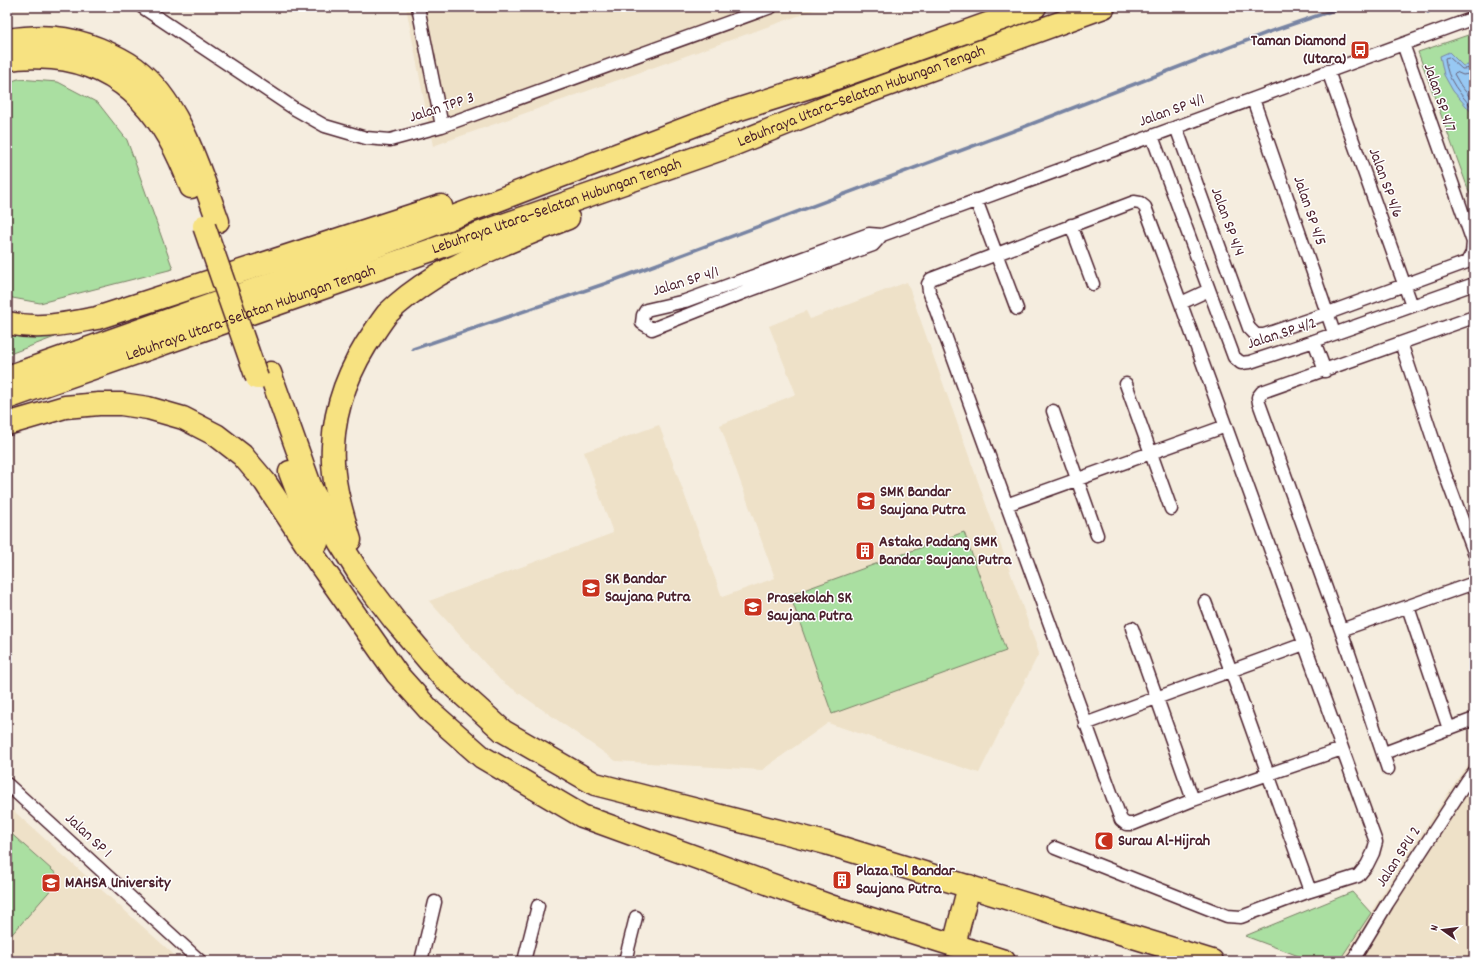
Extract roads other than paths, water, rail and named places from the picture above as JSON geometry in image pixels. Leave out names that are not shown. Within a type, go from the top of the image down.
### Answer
[{"type":"highway","name":"Lebuhraya Utara–Selatan Hubungan Tengah","points":[[7,377],[356,254],[724,114],[825,82],[1035,7]]},
{"type":"highway","name":"Lebuhraya Utara–Selatan Hubungan Tengah","points":[[7,398],[730,146],[832,105],[1104,7]]},
{"type":"highway","points":[[7,40],[30,36],[60,37],[88,44],[135,68],[156,88],[176,117],[190,144],[211,223],[263,376],[296,490],[330,578]]},
{"type":"highway","points":[[7,60],[38,57],[64,59],[104,71],[122,83],[139,98],[157,120],[173,146],[190,184],[211,223]]},
{"type":"highway","points":[[7,322],[38,327],[97,318],[724,114]]},
{"type":"highway","points":[[360,575],[341,512],[334,475],[333,447],[336,417],[354,366],[387,314],[411,293],[435,276],[487,250],[571,217],[730,146]]},
{"type":"highway","points":[[263,376],[311,488],[340,543],[360,575],[395,622],[440,674],[503,731],[595,784],[826,843],[1212,961]]},
{"type":"highway","points":[[7,424],[64,407],[121,404],[148,408],[183,418],[216,435],[242,455],[265,482],[314,556],[397,674],[431,712],[482,757],[582,816],[833,907],[1004,961]]},
{"type":"highway","points":[[954,945],[969,886]]},
{"type":"highway","points":[[1090,924],[1158,961]]},
{"type":"street","name":"Jalan TPP 3","points":[[142,7],[295,108],[325,126],[366,138],[390,140],[442,126],[771,7]]},
{"type":"street","points":[[418,7],[442,126]]},
{"type":"street","name":"Jalan SP 4/1","points":[[882,234],[873,245],[745,292],[652,329],[642,323],[643,315],[646,310],[685,302],[869,234],[882,234],[1474,18]]},
{"type":"street","name":"Jalan SP 4/7","points":[[1403,44],[1473,242],[1472,253],[1467,262],[1405,285]]},
{"type":"street","name":"Jalan SP 4/6","points":[[1328,72],[1412,306]]},
{"type":"street","name":"Jalan SP 4/5","points":[[1253,99],[1334,333]]},
{"type":"street","name":"Jalan SP 4/4","points":[[1176,127],[1249,328],[1256,335],[1264,334],[1328,313]]},
{"type":"street","name":"Jalan SP 4/2","points":[[1152,136],[1234,357],[1241,363],[1250,362],[1314,341],[1474,284]]},
{"type":"street","points":[[976,200],[1018,310]]},
{"type":"street","points":[[1055,848],[1233,917],[1241,917],[1310,891],[1358,876],[1367,865],[1376,842],[1226,426],[1145,207],[1140,203],[1134,202],[931,279],[928,284],[929,291],[1006,505],[1121,820],[1126,824],[1133,824],[1193,800],[1342,749]]},
{"type":"street","points":[[1071,225],[1093,284]]},
{"type":"street","points":[[1328,313],[1405,285]]},
{"type":"street","points":[[1181,303],[1210,290]]},
{"type":"street","points":[[1388,769],[1384,753],[1258,397],[1262,392],[1325,371],[1474,317]]},
{"type":"street","points":[[1314,341],[1325,371]]},
{"type":"street","points":[[1400,343],[1441,463],[1474,552]]},
{"type":"street","points":[[1126,384],[1171,509]]},
{"type":"street","points":[[1053,411],[1096,535]]},
{"type":"street","points":[[1006,505],[1226,426]]},
{"type":"street","points":[[1341,630],[1474,583]]},
{"type":"street","points":[[1204,602],[1231,671],[1310,891]]},
{"type":"street","points":[[1408,607],[1449,729]]},
{"type":"street","points":[[1132,628],[1193,800]]},
{"type":"street","points":[[1085,724],[1304,644]]},
{"type":"street","points":[[1384,753],[1474,719]]},
{"type":"street","name":"Jalan SPU 2","points":[[1355,961],[1355,957],[1388,904],[1472,780]]},
{"type":"street","name":"Jalan SP 1","points":[[7,784],[200,961]]},
{"type":"street","points":[[421,961],[435,902]]},
{"type":"street","points":[[524,961],[538,906]]},
{"type":"street","points":[[625,961],[636,917]]},
{"type":"water","points":[[1449,52],[1463,66],[1474,64],[1474,115],[1453,91],[1444,75],[1440,56]]},
{"type":"waterway","points":[[413,349],[604,284],[1021,128],[1269,32],[1343,7]]},
{"type":"waterway","points":[[1426,7],[1428,12]]},
{"type":"place","name":"Taman Diamond (Utara)","points":[[1360,50]]},
{"type":"place","name":"SMK Bandar Saujana Putra","points":[[866,501]]},
{"type":"place","name":"Astaka Padang SMK Bandar Saujana Putra","points":[[865,551]]},
{"type":"place","name":"SK Bandar Saujana Putra","points":[[591,588]]},
{"type":"place","name":"Prasekolah SK Saujana Putra","points":[[753,607]]},
{"type":"place","name":"Surau Al-Hijrah","points":[[1104,841]]},
{"type":"place","name":"Plaza Tol Bandar Saujana Putra","points":[[842,880]]},
{"type":"place","name":"MAHSA University","points":[[51,883]]}]
